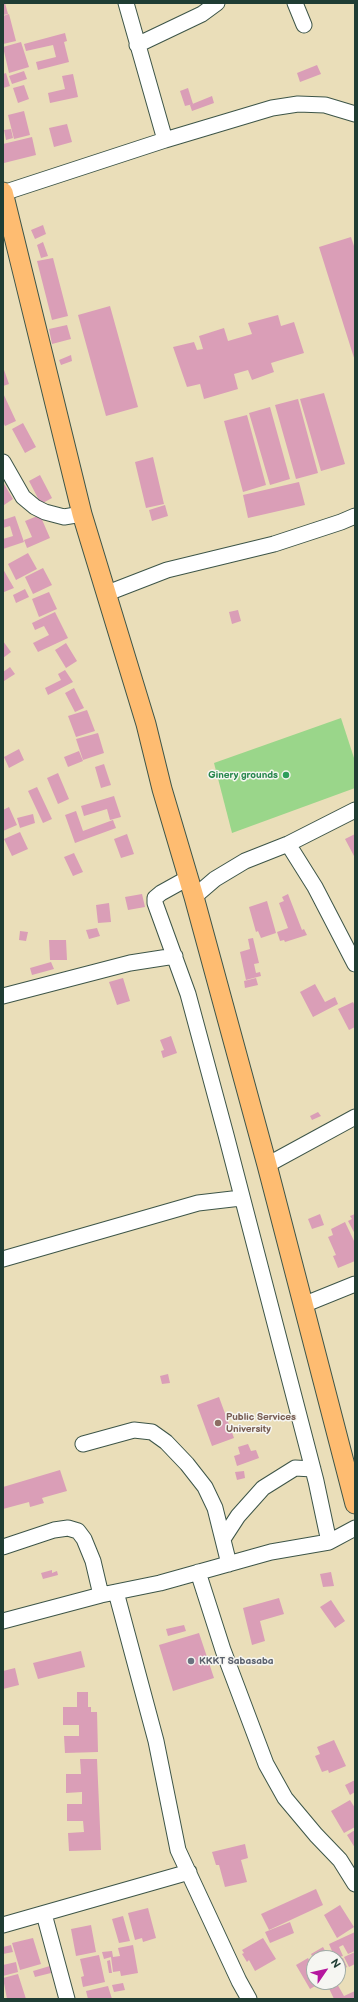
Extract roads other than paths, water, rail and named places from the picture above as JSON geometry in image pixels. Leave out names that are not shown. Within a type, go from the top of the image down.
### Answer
[{"type":"main road","points":[[3,192],[82,514],[105,594],[146,724],[162,789],[194,898],[267,1165],[302,1305],[355,1504]]},
{"type":"street","points":[[126,3],[165,140]]},
{"type":"street","points":[[137,45],[202,14],[217,3]]},
{"type":"street","points":[[295,3],[304,25]]},
{"type":"street","points":[[3,192],[165,140],[272,108],[298,104],[325,105],[355,114]]},
{"type":"street","points":[[3,462],[23,497],[35,506],[45,512],[64,517],[82,514]]},
{"type":"street","points":[[105,594],[167,570],[274,544],[355,516]]},
{"type":"street","points":[[194,898],[215,879],[245,861],[288,844],[355,810]]},
{"type":"street","points":[[288,844],[315,886],[355,964]]},
{"type":"street","points":[[188,878],[161,893],[156,898],[155,903],[175,956],[207,1064],[258,1254],[313,1469],[328,1542]]},
{"type":"street","points":[[3,996],[130,963],[175,956]]},
{"type":"street","points":[[267,1165],[355,1117]]},
{"type":"street","points":[[3,1259],[78,1239],[198,1203],[242,1198]]},
{"type":"street","points":[[302,1305],[355,1284]]},
{"type":"street","points":[[83,1444],[134,1430],[152,1432],[171,1448],[205,1487],[215,1508],[229,1564]]},
{"type":"street","points":[[223,1539],[238,1516],[263,1488],[295,1468],[313,1469]]},
{"type":"street","points":[[3,1547],[54,1530],[68,1528],[78,1531],[84,1539],[93,1561],[102,1595]]},
{"type":"street","points":[[3,1621],[271,1552],[328,1542],[355,1528]]},
{"type":"street","points":[[198,1572],[223,1650],[266,1764],[285,1798],[316,1835],[340,1860],[355,1884]]},
{"type":"street","points":[[116,1592],[156,1741],[178,1850],[239,1981],[249,1999]]},
{"type":"street","points":[[3,1924],[44,1914],[189,1872]]},
{"type":"street","points":[[44,1914],[67,1999]]},
{"type":"place","name":"Ginery grounds","points":[[286,775]]},
{"type":"place","name":"Public Services University","points":[[218,1423]]},
{"type":"place","name":"KKKT Sabasaba","points":[[191,1661]]}]
